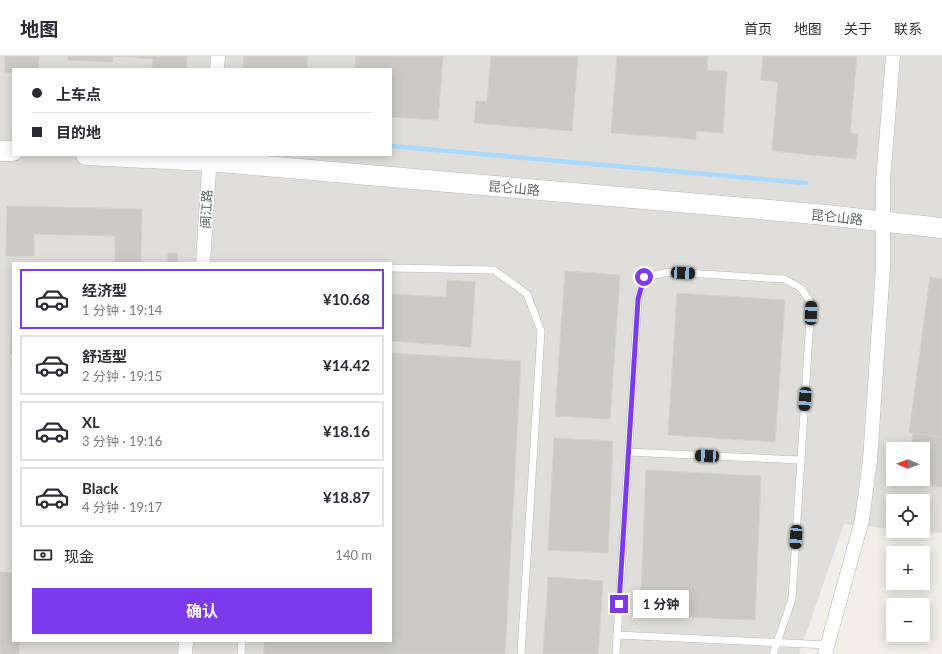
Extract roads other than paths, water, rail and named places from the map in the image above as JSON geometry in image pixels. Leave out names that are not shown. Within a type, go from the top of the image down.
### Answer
[{"type":"main road","points":[[0,151],[12,151]]},
{"type":"main road","name":"昆仑山路","points":[[127,156],[210,158],[882,221],[942,228]]},
{"type":"street","points":[[217,68],[218,56]]},
{"type":"street","points":[[826,650],[862,520],[870,460],[883,267],[883,181],[893,56]]},
{"type":"street","name":"闽江路","points":[[203,262],[210,158]]},
{"type":"street","points":[[185,654],[186,642]]},
{"type":"lane","points":[[392,268],[494,270],[527,294],[541,331],[521,654]]},
{"type":"lane","points":[[616,654],[638,299],[644,277],[669,272],[784,279],[801,288],[811,304],[792,599],[773,654]]},
{"type":"lane","points":[[628,452],[801,460]]},
{"type":"lane","points":[[617,635],[777,643],[826,650]]},
{"type":"lane","points":[[241,654],[242,642]]},
{"type":"waterway","points":[[392,146],[806,183]]}]
